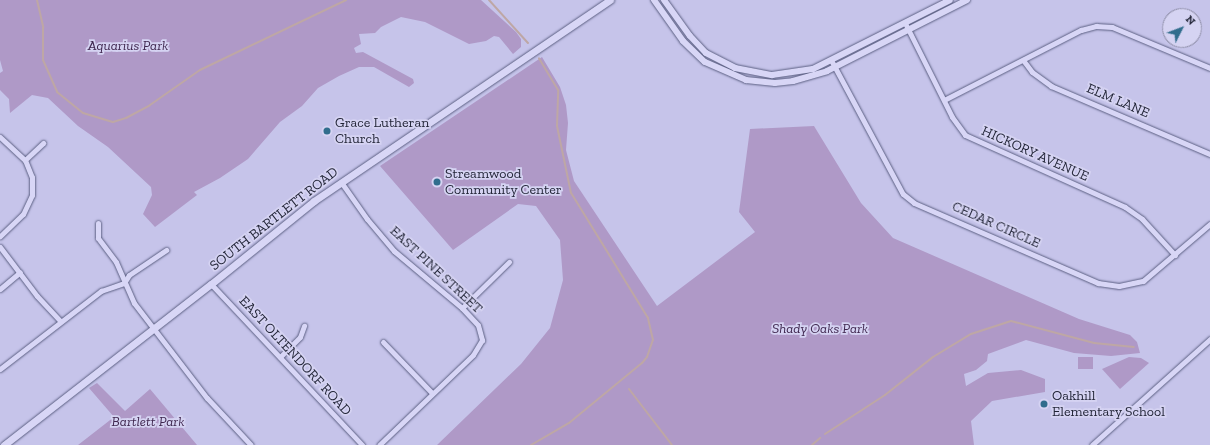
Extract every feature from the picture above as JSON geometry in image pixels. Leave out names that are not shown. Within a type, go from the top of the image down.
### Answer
[{"type":"main road","name":"SOUTH BARTLETT ROAD","points":[[4,445],[211,284],[314,201],[610,0]]},
{"type":"street","points":[[654,0],[692,51],[711,65],[737,77],[756,82],[783,83],[813,76],[835,67],[967,0]]},
{"type":"street","points":[[664,0],[699,47],[716,60],[735,68],[763,75],[782,75],[805,71],[831,60],[950,0]]},
{"type":"street","name":"HICKORY AVENUE","points":[[905,23],[956,124],[971,139],[1125,207],[1142,219],[1175,255]]},
{"type":"street","points":[[944,100],[1081,30],[1096,26],[1112,27],[1210,68]]},
{"type":"street","name":"CEDAR CIRCLE","points":[[831,60],[895,182],[903,194],[914,203],[1098,283],[1112,286],[1125,286],[1143,281],[1210,224]]},
{"type":"street","name":"ELM LANE","points":[[1023,60],[1032,72],[1051,86],[1210,154]]},
{"type":"street","points":[[0,136],[25,160],[32,177],[32,195],[23,214],[0,236]]},
{"type":"street","points":[[25,160],[43,143]]},
{"type":"street","name":"EAST PINE STREET","points":[[341,182],[367,219],[394,251],[462,308],[478,325],[482,340],[473,355],[432,393]]},
{"type":"street","points":[[98,223],[98,238],[116,262],[124,283],[152,329],[207,398],[251,445]]},
{"type":"street","points":[[0,247],[37,296],[60,321]]},
{"type":"street","points":[[0,369],[60,321],[101,291],[124,283],[129,274],[149,264],[166,250]]},
{"type":"street","points":[[462,308],[509,262]]},
{"type":"street","points":[[0,289],[20,272]]},
{"type":"street","name":"EAST OLTENDORF ROAD","points":[[211,284],[362,445]]},
{"type":"street","points":[[280,357],[300,338],[304,326]]},
{"type":"street","points":[[1092,445],[1210,339]]},
{"type":"street","points":[[379,445],[432,393],[383,342]]},
{"type":"green space","name":"Aquarius Park","points":[[0,0],[481,0],[516,32],[521,39],[521,47],[513,54],[499,37],[494,36],[486,41],[469,44],[425,22],[401,17],[381,27],[375,33],[359,34],[361,44],[354,48],[356,53],[363,52],[413,79],[414,83],[409,87],[374,67],[359,67],[339,76],[318,88],[302,106],[280,122],[248,159],[220,178],[194,192],[197,195],[155,227],[143,214],[152,195],[151,187],[108,147],[78,126],[48,98],[32,95],[10,113],[9,99],[0,90],[0,73],[3,71],[0,60]]},
{"type":"green space","name":"Shady Oaks Park","points":[[542,57],[560,87],[566,105],[568,123],[566,150],[574,181],[657,306],[755,232],[739,212],[750,129],[814,126],[861,203],[893,238],[1079,319],[1130,335],[1137,342],[1140,353],[1111,356],[1074,353],[1026,340],[988,354],[987,361],[976,370],[964,374],[966,386],[988,373],[1021,370],[1045,379],[1045,392],[992,401],[971,421],[974,445],[437,445],[521,364],[550,328],[563,280],[560,240],[536,206],[518,204],[453,250],[380,166]]},
{"type":"green space","points":[[1078,357],[1093,357],[1093,369],[1078,369]]},
{"type":"green space","points":[[1129,357],[1141,358],[1149,363],[1120,389],[1102,369]]},
{"type":"green space","name":"Bartlett Park","points":[[97,383],[125,411],[150,389],[197,445],[78,445],[114,417],[89,388]]},
{"type":"waterway","points":[[37,0],[43,27],[43,60],[57,92],[83,113],[113,122],[126,118],[150,105],[200,70],[346,0]]},
{"type":"waterway","points":[[489,0],[528,43]]},
{"type":"waterway","points":[[531,445],[569,423],[642,363],[647,357],[653,340],[648,318],[571,193],[557,126],[558,90],[539,58]]},
{"type":"waterway","points":[[825,434],[885,395],[933,357],[971,334],[1011,321],[1094,343],[1134,347]]},
{"type":"waterway","points":[[629,389],[672,445]]},
{"type":"waterway","points":[[812,445],[820,438]]},
{"type":"place","name":"Grace Lutheran Church","points":[[327,131]]},
{"type":"place","name":"Streamwood Community Center","points":[[437,182]]},
{"type":"place","name":"Oakhill Elementary School","points":[[1044,404]]}]
